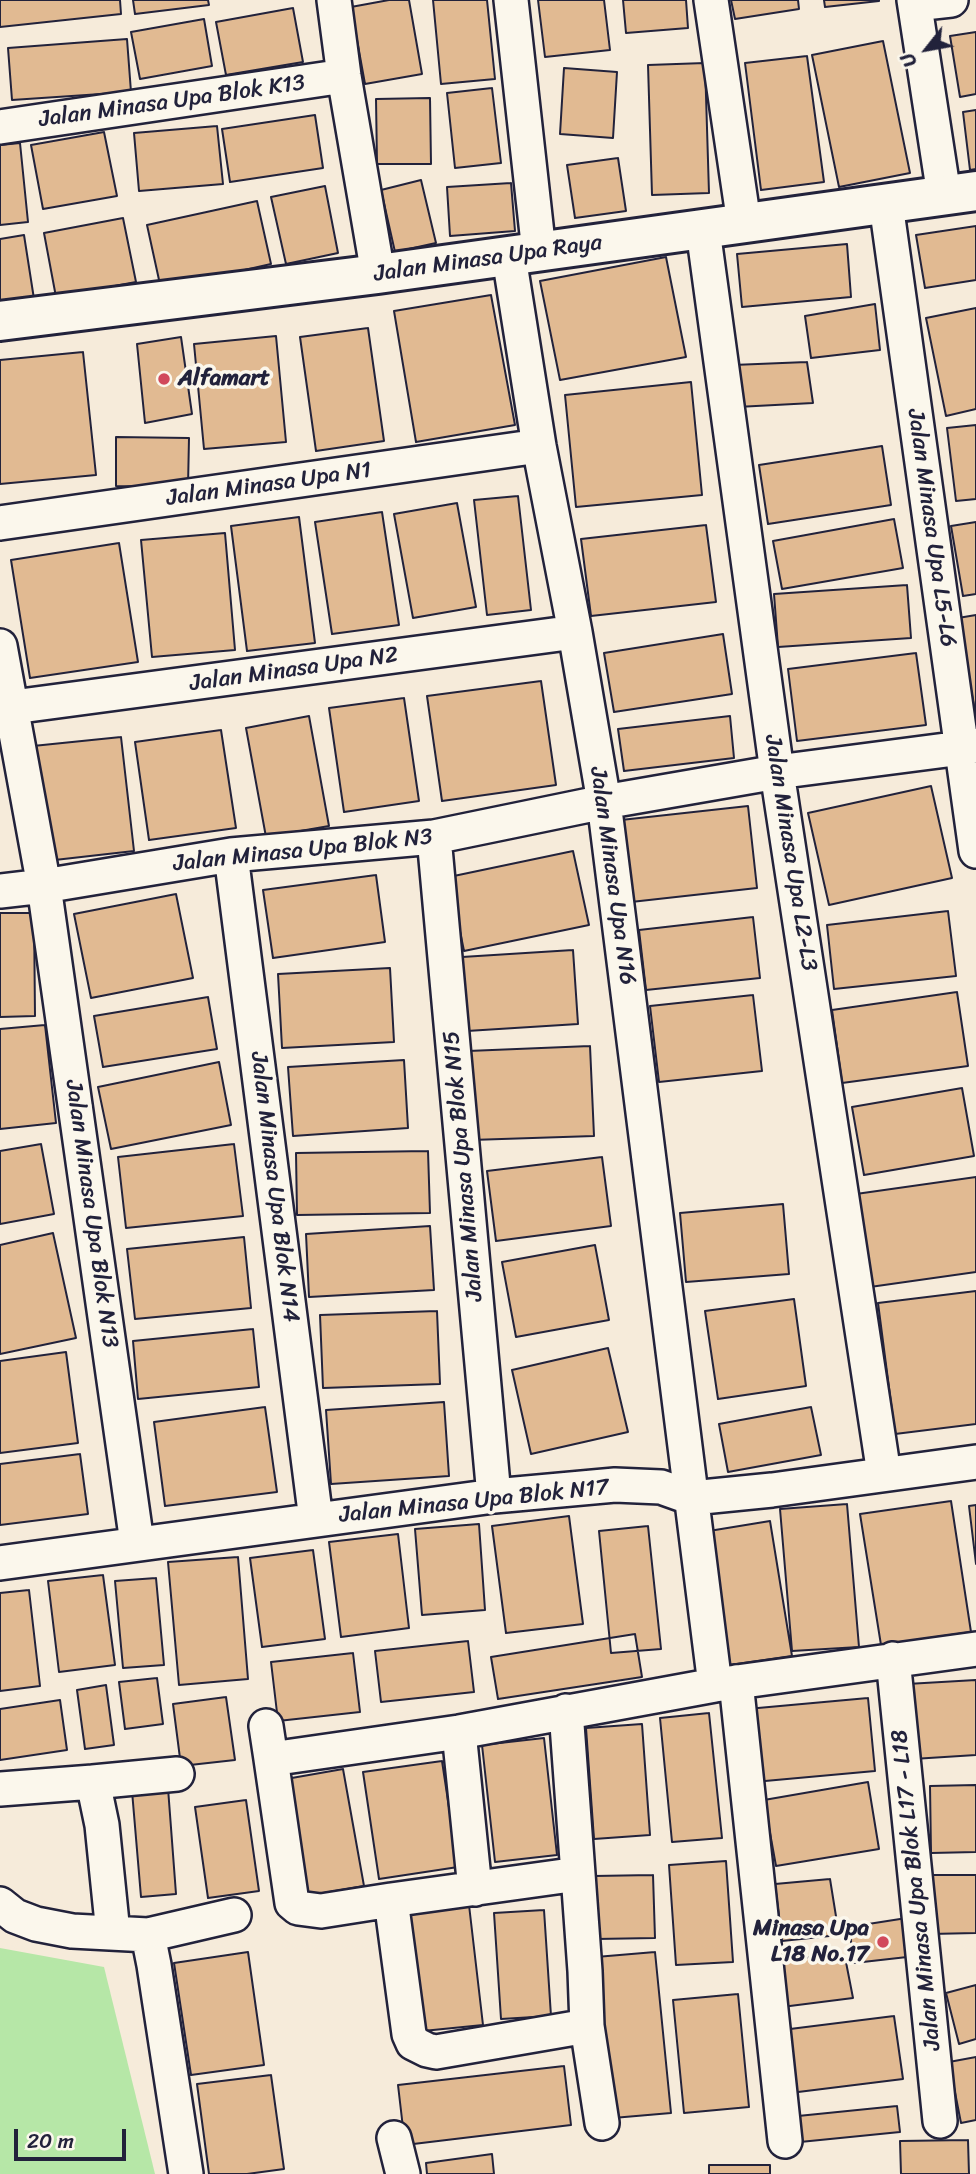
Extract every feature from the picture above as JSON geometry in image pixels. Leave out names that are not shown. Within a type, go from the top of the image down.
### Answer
[{"type":"street","points":[[334,0],[344,76],[378,274]]},
{"type":"street","name":"Jalan Minasa Upa N16","points":[[510,0],[524,254],[539,446],[604,802],[692,1498],[726,1684],[785,2141]]},
{"type":"street","points":[[711,0],[744,223]]},
{"type":"street","points":[[951,0],[914,2],[960,193]]},
{"type":"street","name":"Jalan Minasa Upa Blok K13","points":[[0,127],[344,76]]},
{"type":"street","name":"Jalan Minasa Upa Raya","points":[[0,321],[378,274],[960,193]]},
{"type":"street","name":"Jalan Minasa Upa L5-L6","points":[[886,204],[969,747],[976,851]]},
{"type":"street","name":"Jalan Minasa Upa L2-L3","points":[[703,230],[777,772],[884,1474]]},
{"type":"street","name":"Jalan Minasa Upa N1","points":[[0,523],[539,446]]},
{"type":"street","name":"Jalan Minasa Upa N2","points":[[13,707],[575,632]]},
{"type":"street","points":[[0,646],[44,886]]},
{"type":"street","name":"Jalan Minasa Upa Blok N3","points":[[0,891],[231,855],[434,837],[604,802],[777,772],[969,747]]},
{"type":"street","name":"Jalan Minasa Upa Blok N15","points":[[434,837],[494,1496]]},
{"type":"street","name":"Jalan Minasa Upa Blok N14","points":[[231,855],[316,1520]]},
{"type":"street","name":"Jalan Minasa Upa Blok N13","points":[[44,886],[137,1543]]},
{"type":"street","name":"Jalan Minasa Upa Blok N17","points":[[0,1563],[494,1496],[615,1485],[661,1487],[692,1498],[772,1490],[976,1462]]},
{"type":"street","points":[[271,1759],[459,1732],[726,1684],[976,1649]]},
{"type":"street","name":"Jalan Minasa Upa Blok L17 - L18","points":[[893,1659],[940,2121]]},
{"type":"street","points":[[566,1711],[587,2026],[601,2123]]},
{"type":"street","points":[[266,1726],[292,1903],[298,1908],[321,1911],[578,1874]]},
{"type":"street","points":[[459,1732],[475,1889]]},
{"type":"street","points":[[0,1789],[177,1774]]},
{"type":"street","points":[[93,1782],[102,1825],[113,1933]]},
{"type":"street","points":[[391,1900],[409,2034],[413,2043],[436,2052],[587,2026]]},
{"type":"street","points":[[0,1904],[15,1916],[36,1924],[72,1931],[148,1935],[234,1915]]},
{"type":"street","points":[[148,1935],[155,1965],[186,2174]]},
{"type":"street","points":[[394,2138],[403,2174]]},
{"type":"green space","points":[[0,1948],[104,1967],[155,2174],[0,2174]]},
{"type":"building","points":[[0,0],[120,0],[121,14],[0,27]]},
{"type":"building","points":[[133,0],[208,0],[209,5],[135,14]]},
{"type":"building","points":[[389,0],[409,0],[422,74],[365,84],[351,7]]},
{"type":"building","points":[[433,0],[487,0],[495,79],[441,84]]},
{"type":"building","points":[[538,0],[604,0],[610,50],[545,57]]},
{"type":"building","points":[[623,0],[686,0],[688,28],[626,33]]},
{"type":"building","points":[[731,0],[798,0],[799,9],[735,19]]},
{"type":"building","points":[[824,0],[879,0],[879,1],[825,7]]},
{"type":"building","points":[[293,8],[303,62],[226,75],[216,22]]},
{"type":"building","points":[[204,19],[212,66],[140,79],[131,32]]},
{"type":"building","points":[[976,32],[976,94],[960,97],[950,36]]},
{"type":"building","points":[[127,39],[131,92],[12,100],[8,48]]},
{"type":"building","points":[[883,41],[910,173],[839,187],[812,55]]},
{"type":"building","points":[[807,56],[824,182],[761,190],[745,63]]},
{"type":"building","points":[[705,63],[709,193],[652,195],[648,65]]},
{"type":"building","points":[[564,68],[617,72],[613,138],[560,134]]},
{"type":"building","points":[[492,88],[501,163],[455,168],[447,93]]},
{"type":"building","points":[[430,98],[431,164],[377,164],[376,99]]},
{"type":"building","points":[[976,110],[976,169],[970,170],[963,112]]},
{"type":"building","points":[[315,115],[323,168],[230,182],[222,129]]},
{"type":"building","points":[[217,126],[223,184],[139,191],[134,133]]},
{"type":"building","points":[[104,132],[117,196],[43,209],[31,145]]},
{"type":"building","points":[[20,143],[28,222],[0,225],[0,145]]},
{"type":"building","points":[[618,158],[626,211],[575,218],[567,165]]},
{"type":"building","points":[[421,180],[436,243],[395,252],[381,190]]},
{"type":"building","points":[[511,183],[515,231],[450,236],[447,187]]},
{"type":"building","points":[[325,186],[338,253],[286,264],[271,197]]},
{"type":"building","points":[[257,201],[271,264],[161,289],[147,225]]},
{"type":"building","points":[[123,218],[136,282],[56,297],[44,233]]},
{"type":"building","points":[[976,226],[976,280],[925,288],[916,235]]},
{"type":"building","points":[[24,235],[34,299],[0,304],[0,239]]},
{"type":"building","points":[[847,244],[851,297],[742,307],[737,254]]},
{"type":"building","points":[[666,257],[686,357],[560,380],[540,281]]},
{"type":"building","points":[[491,295],[515,425],[416,442],[394,311]]},
{"type":"building","points":[[875,304],[880,350],[811,358],[805,316]]},
{"type":"building","points":[[976,308],[976,409],[946,416],[926,318]]},
{"type":"building","points":[[368,328],[384,441],[316,451],[300,337]]},
{"type":"building","points":[[276,336],[286,442],[204,449],[194,344]]},
{"type":"building","name":"Alfamart","points":[[181,337],[192,414],[145,423],[137,344]]},
{"type":"building","points":[[83,352],[96,475],[0,484],[0,360]]},
{"type":"building","points":[[807,362],[813,403],[737,407],[733,365]]},
{"type":"building","points":[[691,382],[702,495],[576,507],[565,395]]},
{"type":"building","points":[[976,425],[976,499],[956,501],[947,428]]},
{"type":"building","points":[[116,437],[189,438],[188,487],[116,486]]},
{"type":"building","points":[[882,446],[891,505],[768,524],[759,465]]},
{"type":"building","points":[[518,496],[531,610],[487,615],[474,500]]},
{"type":"building","points":[[457,503],[476,607],[413,618],[394,514]]},
{"type":"building","points":[[382,512],[399,625],[332,634],[315,522]]},
{"type":"building","points":[[299,517],[315,643],[247,651],[231,526]]},
{"type":"building","points":[[894,519],[903,568],[782,589],[773,541]]},
{"type":"building","points":[[976,522],[976,594],[963,596],[951,526]]},
{"type":"building","points":[[706,525],[716,602],[591,616],[581,539]]},
{"type":"building","points":[[225,533],[235,650],[152,657],[141,540]]},
{"type":"building","points":[[119,543],[138,662],[30,678],[11,560]]},
{"type":"building","points":[[907,585],[911,638],[778,647],[774,594]]},
{"type":"building","points":[[976,615],[976,717],[958,618]]},
{"type":"building","points":[[723,634],[732,694],[614,712],[604,653]]},
{"type":"building","points":[[916,653],[926,725],[797,741],[788,669]]},
{"type":"building","points":[[541,681],[556,785],[442,801],[427,696]]},
{"type":"building","points":[[404,698],[419,801],[344,812],[329,708]]},
{"type":"building","points":[[309,716],[329,826],[266,837],[246,728]]},
{"type":"building","points":[[730,716],[734,758],[624,771],[618,729]]},
{"type":"building","points":[[221,730],[236,828],[149,840],[135,742]]},
{"type":"building","points":[[121,737],[134,851],[46,861],[33,746]]},
{"type":"building","points":[[931,786],[952,878],[829,905],[808,813]]},
{"type":"building","points":[[748,806],[757,888],[631,902],[621,820]]},
{"type":"building","points":[[573,851],[589,925],[464,951],[449,877]]},
{"type":"building","points":[[376,875],[385,942],[273,958],[263,890]]},
{"type":"building","points":[[176,894],[193,978],[91,998],[74,914]]},
{"type":"building","points":[[948,911],[956,976],[834,989],[827,925]]},
{"type":"building","points":[[0,913],[34,913],[35,1016],[0,1017]]},
{"type":"building","points":[[753,917],[760,978],[646,990],[639,930]]},
{"type":"building","points":[[573,950],[578,1024],[467,1031],[462,957]]},
{"type":"building","points":[[390,968],[394,1042],[282,1048],[278,974]]},
{"type":"building","points":[[957,992],[968,1066],[842,1083],[832,1010]]},
{"type":"building","points":[[753,995],[762,1071],[659,1082],[650,1006]]},
{"type":"building","points":[[208,997],[217,1049],[103,1067],[94,1016]]},
{"type":"building","points":[[45,1025],[56,1123],[0,1129],[0,1029]]},
{"type":"building","points":[[590,1046],[594,1136],[471,1140],[468,1051]]},
{"type":"building","points":[[404,1060],[408,1128],[293,1136],[288,1067]]},
{"type":"building","points":[[219,1062],[231,1125],[111,1149],[98,1087]]},
{"type":"building","points":[[962,1088],[974,1156],[864,1175],[852,1107]]},
{"type":"building","points":[[41,1144],[54,1214],[0,1224],[0,1151]]},
{"type":"building","points":[[234,1144],[243,1216],[126,1228],[118,1157]]},
{"type":"building","points":[[428,1151],[430,1213],[297,1215],[296,1153]]},
{"type":"building","points":[[602,1157],[611,1226],[496,1241],[487,1171]]},
{"type":"building","points":[[976,1177],[976,1272],[870,1287],[856,1194]]},
{"type":"building","points":[[783,1204],[789,1274],[686,1282],[680,1213]]},
{"type":"building","points":[[430,1226],[434,1290],[309,1297],[306,1234]]},
{"type":"building","points":[[53,1233],[76,1338],[0,1354],[0,1245]]},
{"type":"building","points":[[244,1237],[251,1308],[135,1319],[127,1249]]},
{"type":"building","points":[[595,1245],[609,1320],[516,1337],[502,1262]]},
{"type":"building","points":[[976,1291],[976,1424],[895,1434],[878,1303]]},
{"type":"building","points":[[794,1299],[806,1386],[718,1399],[705,1311]]},
{"type":"building","points":[[437,1311],[440,1384],[323,1388],[320,1315]]},
{"type":"building","points":[[253,1329],[259,1387],[138,1399],[133,1341]]},
{"type":"building","points":[[608,1348],[628,1432],[531,1454],[512,1370]]},
{"type":"building","points":[[66,1352],[78,1443],[0,1453],[0,1361]]},
{"type":"building","points":[[444,1402],[449,1476],[331,1484],[326,1410]]},
{"type":"building","points":[[265,1407],[277,1492],[165,1506],[154,1422]]},
{"type":"building","points":[[811,1407],[821,1455],[728,1472],[719,1424]]},
{"type":"building","points":[[80,1454],[88,1514],[0,1525],[0,1464]]},
{"type":"building","points":[[951,1501],[971,1632],[881,1645],[860,1514]]},
{"type":"building","points":[[847,1504],[859,1647],[792,1651],[780,1509]]},
{"type":"building","points":[[976,1505],[976,1564],[969,1506]]},
{"type":"building","points":[[569,1516],[583,1624],[506,1633],[492,1526]]},
{"type":"building","points":[[770,1521],[792,1656],[730,1665],[709,1531]]},
{"type":"building","points":[[479,1524],[485,1610],[422,1615],[415,1529]]},
{"type":"building","points":[[648,1526],[661,1649],[611,1653],[599,1531]]},
{"type":"building","points":[[398,1534],[409,1628],[341,1637],[329,1542]]},
{"type":"building","points":[[313,1550],[325,1639],[262,1647],[250,1558]]},
{"type":"building","points":[[238,1557],[248,1679],[179,1685],[168,1562]]},
{"type":"building","points":[[103,1575],[115,1665],[59,1672],[48,1581]]},
{"type":"building","points":[[156,1578],[164,1665],[123,1668],[115,1581]]},
{"type":"building","points":[[29,1590],[40,1686],[0,1691],[0,1593]]},
{"type":"building","points":[[635,1634],[642,1677],[498,1699],[491,1657]]},
{"type":"building","points":[[468,1641],[474,1692],[381,1702],[375,1651]]},
{"type":"building","points":[[353,1653],[360,1712],[278,1721],[271,1662]]},
{"type":"building","points":[[157,1678],[163,1724],[125,1729],[119,1682]]},
{"type":"building","points":[[976,1680],[976,1755],[913,1759],[907,1684]]},
{"type":"building","points":[[106,1685],[114,1745],[85,1749],[77,1690]]},
{"type":"building","points":[[226,1697],[235,1760],[181,1766],[173,1704]]},
{"type":"building","points":[[868,1698],[875,1771],[754,1782],[747,1709]]},
{"type":"building","points":[[60,1700],[67,1750],[0,1760],[0,1709]]},
{"type":"building","points":[[709,1713],[722,1838],[672,1842],[660,1718]]},
{"type":"building","points":[[642,1724],[650,1835],[594,1839],[586,1728]]},
{"type":"building","points":[[544,1738],[557,1855],[495,1862],[482,1745]]},
{"type":"building","points":[[442,1761],[458,1867],[379,1879],[363,1772]]},
{"type":"building","points":[[343,1769],[364,1886],[306,1896],[286,1779]]},
{"type":"building","points":[[868,1782],[879,1849],[776,1866],[764,1800]]},
{"type":"building","points":[[976,1785],[976,1852],[931,1853],[930,1786]]},
{"type":"building","points":[[168,1788],[176,1894],[141,1897],[132,1791]]},
{"type":"building","points":[[246,1800],[259,1891],[208,1898],[195,1807]]},
{"type":"building","points":[[726,1861],[733,1962],[676,1965],[669,1865]]},
{"type":"building","points":[[653,1875],[655,1938],[596,1939],[594,1876]]},
{"type":"building","points":[[928,1875],[976,1875],[976,1933],[930,1934]]},
{"type":"building","points":[[830,1879],[839,1935],[782,1941],[775,1884]]},
{"type":"building","points":[[469,1905],[483,2025],[423,2031],[409,1911]]},
{"type":"building","points":[[544,1910],[551,2016],[501,2019],[494,1913]]},
{"type":"building","name":"Minasa Upa L18 No.17","points":[[913,1917],[916,1956],[854,1963],[849,1927]]},
{"type":"building","points":[[248,1952],[264,2065],[191,2075],[174,1963]]},
{"type":"building","points":[[655,1952],[671,2113],[613,2118],[596,1957]]},
{"type":"building","points":[[845,1957],[853,1998],[774,2008],[768,1958]]},
{"type":"building","points":[[976,1985],[976,2039],[959,2044],[946,1993]]},
{"type":"building","points":[[738,1994],[749,2107],[684,2113],[673,2000]]},
{"type":"building","points":[[894,2016],[903,2079],[790,2093],[782,2030]]},
{"type":"building","points":[[976,2057],[976,2120],[961,2123],[949,2062]]},
{"type":"building","points":[[564,2066],[571,2125],[405,2145],[398,2085]]},
{"type":"building","points":[[271,2075],[284,2169],[247,2174],[209,2174],[197,2084]]},
{"type":"building","points":[[897,2106],[900,2132],[800,2142],[798,2116]]},
{"type":"building","points":[[968,2140],[969,2174],[901,2174],[900,2141]]},
{"type":"building","points":[[492,2154],[494,2174],[427,2174],[426,2163]]},
{"type":"building","points":[[709,2165],[770,2165],[770,2174],[709,2174]]},
{"type":"place","name":"Alfamart","points":[[164,379]]},
{"type":"place","name":"Minasa Upa L18 No.17","points":[[883,1942]]}]
